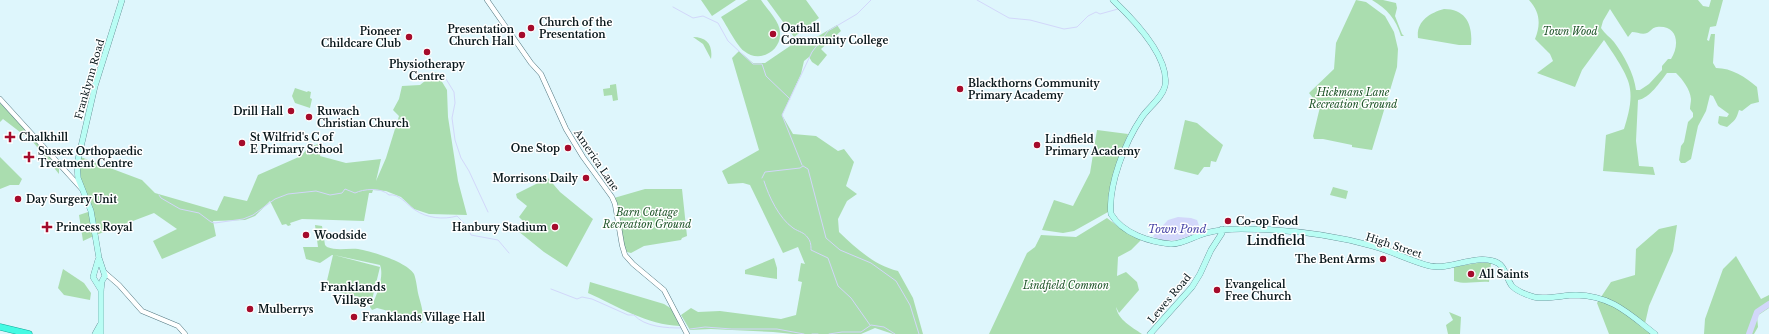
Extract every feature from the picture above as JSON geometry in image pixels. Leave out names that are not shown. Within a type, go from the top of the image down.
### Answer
[{"type":"highway","points":[[0,327],[29,334]]},
{"type":"main road","name":"Franklynn Road","points":[[81,188],[77,164],[89,106],[122,0]]},
{"type":"main road","name":"High Street","points":[[1113,0],[1146,35],[1164,69],[1165,84],[1162,93],[1143,117],[1129,141],[1114,182],[1110,198],[1111,214],[1120,226],[1134,234],[1150,240],[1172,244],[1187,241],[1204,233],[1222,229],[1292,231],[1348,240],[1392,252],[1432,266],[1448,266],[1478,260],[1492,260],[1497,262],[1504,269],[1511,285],[1521,292],[1535,297],[1576,295],[1602,298],[1621,307],[1655,334]]},
{"type":"main road","points":[[81,188],[93,217],[99,258],[105,276],[101,281],[101,334]]},
{"type":"main road","name":"Lewes Road","points":[[1150,334],[1192,287],[1211,250],[1222,233],[1222,229]]},
{"type":"main road","points":[[99,258],[93,277],[101,281]]},
{"type":"main road","points":[[95,271],[99,270],[103,272]]},
{"type":"main road","points":[[95,334],[100,324]]},
{"type":"street","name":"America Lane","points":[[487,0],[531,63],[541,74],[566,129],[615,204],[625,255],[633,264],[664,290],[687,333]]},
{"type":"street","points":[[0,99],[81,188]]},
{"type":"street","points":[[103,272],[112,279],[142,311],[178,326],[185,334]]},
{"type":"street","points":[[101,281],[112,279]]},
{"type":"green space","points":[[701,0],[736,0],[712,16]]},
{"type":"green space","points":[[748,0],[761,0],[778,24],[780,39],[773,50],[763,56],[750,55],[744,51],[735,40],[721,17]]},
{"type":"green space","points":[[767,0],[806,0],[819,18],[794,37]]},
{"type":"green space","name":"Hickmans Lane Recreation Ground","points":[[1356,0],[1366,2],[1385,16],[1394,32],[1398,49],[1397,67],[1372,150],[1352,147],[1352,145],[1323,139],[1314,139],[1313,136],[1320,107],[1309,93],[1334,69],[1336,43]]},
{"type":"green space","points":[[1372,0],[1383,0],[1396,3],[1397,8],[1395,16],[1404,36],[1401,36],[1394,20],[1390,15]]},
{"type":"green space","name":"Town Wood","points":[[1529,0],[1698,0],[1703,6],[1709,7],[1711,0],[1723,0],[1716,26],[1710,27],[1707,40],[1709,41],[1711,34],[1715,34],[1713,63],[1716,68],[1733,71],[1757,87],[1759,102],[1751,104],[1742,111],[1739,110],[1735,120],[1727,127],[1718,123],[1719,116],[1727,117],[1729,114],[1718,106],[1713,96],[1710,95],[1706,111],[1698,126],[1691,159],[1685,163],[1681,163],[1679,160],[1681,146],[1684,142],[1688,122],[1693,117],[1693,113],[1690,109],[1691,99],[1688,88],[1679,76],[1676,73],[1667,73],[1651,93],[1638,100],[1636,141],[1639,166],[1653,167],[1655,175],[1603,171],[1606,135],[1624,129],[1628,114],[1630,94],[1627,77],[1604,40],[1582,70],[1575,87],[1537,73],[1553,61],[1550,54],[1535,39],[1539,23],[1533,5]],"holes":[[[1610,9],[1628,37],[1632,32],[1645,34],[1657,27],[1669,29],[1675,37],[1676,48],[1671,59],[1668,59],[1662,66],[1662,70],[1649,84],[1640,90],[1636,90],[1631,71],[1621,53],[1614,42],[1601,28]]]},
{"type":"green space","points":[[1444,9],[1452,10],[1463,15],[1471,31],[1471,45],[1459,45],[1418,38],[1421,23],[1433,13]]},
{"type":"green space","points":[[837,25],[841,31],[821,49],[827,55],[818,66],[812,62],[809,57],[804,61],[801,74],[782,115],[793,134],[816,136],[838,151],[844,149],[854,162],[846,186],[857,194],[847,201],[838,219],[839,232],[874,261],[898,271],[913,298],[923,334],[893,334],[875,328],[861,334],[793,334],[711,329],[690,330],[681,315],[691,308],[698,312],[720,311],[781,319],[796,315],[802,282],[798,281],[801,263],[805,264],[798,247],[783,253],[750,185],[743,183],[728,184],[722,171],[759,150],[732,58],[739,51],[753,63],[765,63],[793,44],[805,44]]},
{"type":"green space","points":[[693,37],[702,38],[708,43],[711,50],[711,59],[703,44]]},
{"type":"green space","points":[[436,72],[447,90],[448,117],[458,181],[467,215],[429,214],[414,209],[401,197],[386,191],[373,190],[372,193],[369,193],[364,221],[302,219],[290,223],[291,225],[288,226],[286,224],[282,225],[270,201],[255,216],[245,220],[213,221],[216,236],[162,259],[153,241],[177,229],[154,213],[83,241],[79,215],[91,211],[81,188],[78,156],[142,180],[155,193],[217,211],[224,196],[247,201],[258,175],[301,156],[309,147],[318,144],[323,146],[320,156],[346,163],[381,159],[376,181],[386,158],[399,116],[393,110],[399,99],[402,86],[420,85]]},
{"type":"green space","points":[[616,84],[618,100],[613,101],[612,95],[604,96],[603,89],[610,88],[610,85]]},
{"type":"green space","points":[[295,88],[311,92],[310,98],[312,99],[310,108],[295,103],[292,96]]},
{"type":"green space","points":[[0,103],[36,140],[59,168],[59,174],[33,142],[3,119],[0,122]]},
{"type":"green space","points":[[1185,120],[1197,123],[1223,145],[1216,162],[1211,161],[1210,167],[1204,167],[1198,175],[1174,169]]},
{"type":"green space","points":[[1097,130],[1128,134],[1111,182],[1108,212],[1074,231],[1063,233],[1042,230],[1054,200],[1073,206],[1090,173]]},
{"type":"green space","points":[[0,157],[22,179],[19,185],[10,185],[0,189]]},
{"type":"green space","name":"Hanbury Stadium","points":[[548,178],[560,192],[593,219],[567,267],[544,252],[518,231],[525,223],[519,217],[527,206],[517,198],[516,194]]},
{"type":"green space","points":[[1333,187],[1348,191],[1346,199],[1330,195]]},
{"type":"green space","name":"Barn Cottage Recreation Ground","points":[[645,189],[682,189],[687,236],[681,240],[644,246],[631,253],[627,252],[623,244],[614,198]]},
{"type":"green space","name":"Lindfield Common","points":[[1107,218],[1120,228],[1142,239],[1131,250],[1118,257],[1117,276],[1126,272],[1137,282],[1139,290],[1119,313],[1116,307],[1117,312],[1122,319],[1142,334],[989,334],[1027,253],[1035,247],[1041,235],[1076,237]]},
{"type":"green space","points":[[315,225],[322,226],[325,245],[327,247],[338,249],[358,249],[371,252],[397,261],[410,270],[414,274],[416,281],[423,312],[422,323],[407,316],[377,308],[372,310],[370,307],[371,302],[374,301],[381,279],[380,265],[334,255],[380,267],[372,300],[325,289],[333,255],[320,263],[306,259],[303,247],[318,247]]},
{"type":"green space","points":[[1677,225],[1673,251],[1649,306],[1644,328],[1651,334],[1609,334],[1597,303],[1611,282],[1635,275],[1636,249],[1659,229]]},
{"type":"green space","points":[[1736,256],[1761,299],[1769,295],[1769,308],[1757,316],[1758,327],[1754,334],[1704,334],[1705,319],[1723,269]]},
{"type":"green space","points":[[774,258],[777,268],[777,279],[745,274],[745,270]]},
{"type":"green space","points":[[1478,263],[1491,263],[1489,282],[1463,283],[1454,281],[1454,267]]},
{"type":"green space","points":[[63,269],[84,283],[91,293],[90,300],[64,295],[58,288]]},
{"type":"green space","points":[[590,282],[664,304],[672,309],[680,326],[668,325],[644,319],[588,293]]},
{"type":"green space","points":[[1449,312],[1461,317],[1460,334],[1448,334],[1446,325],[1453,320]]},
{"type":"water","name":"Town Pond","points":[[1178,217],[1197,220],[1201,231],[1178,240],[1167,240],[1153,237],[1168,220]]},
{"type":"waterway","points":[[802,165],[782,115],[812,52],[828,31],[857,14],[871,0]]},
{"type":"waterway","points":[[977,0],[1009,18],[1030,20],[1064,29],[1077,27],[1088,16],[1096,12],[1100,14],[1118,9]]},
{"type":"waterway","points":[[673,7],[693,18],[703,16],[718,23],[728,41],[753,64],[762,64],[766,76],[790,99]]},
{"type":"waterway","points":[[446,79],[454,92],[455,103],[452,118],[455,140],[461,158],[469,171],[488,212]]},
{"type":"waterway","points":[[803,166],[808,169],[826,238],[840,250],[871,263],[896,281],[910,305],[919,334]]},
{"type":"waterway","points":[[762,178],[765,172],[800,168],[803,166]]},
{"type":"waterway","points":[[764,181],[769,194],[783,219],[793,228],[806,236],[810,242],[811,250],[828,258],[838,286],[851,298],[870,325]]},
{"type":"waterway","points":[[159,195],[161,198],[180,209],[199,213],[211,222],[215,223],[243,219],[253,215],[275,199],[288,194],[316,191],[330,195],[342,193],[345,189],[355,193],[363,190],[377,190],[400,198],[415,210],[425,215],[441,218],[457,216],[467,226],[471,235],[498,240],[509,253]]},
{"type":"waterway","points":[[551,289],[577,299],[582,297],[592,299],[628,315],[634,315],[650,324],[663,327],[682,328]]},
{"type":"waterway","points":[[1749,334],[1757,312],[1769,304]]},
{"type":"waterway","points":[[829,334],[861,332],[871,325],[884,327],[895,334]]},
{"type":"waterway","points":[[690,329],[705,327],[732,329],[777,329],[804,334]]},
{"type":"waterway","points":[[812,334],[818,334]]},
{"type":"place","name":"Church of the Presentation","points":[[531,28]]},
{"type":"place","name":"Oathall Community College","points":[[773,34]]},
{"type":"place","name":"Presentation Church Hall","points":[[522,35]]},
{"type":"place","name":"Pioneer Childcare Club","points":[[409,37]]},
{"type":"place","name":"Physiotherapy Centre","points":[[427,52]]},
{"type":"place","name":"Blackthorns Community Primary Academy","points":[[960,89]]},
{"type":"place","name":"Drill Hall","points":[[291,111]]},
{"type":"place","name":"Ruwach Christian Church","points":[[309,117]]},
{"type":"place","name":"Chalkhill","points":[[10,137]]},
{"type":"place","name":"St Wilfrid's C of E Primary School","points":[[242,143]]},
{"type":"place","name":"Lindfield Primary Academy","points":[[1037,145]]},
{"type":"place","name":"One Stop","points":[[568,148]]},
{"type":"place","name":"Sussex Orthopaedic Treatment Centre","points":[[29,157]]},
{"type":"place","name":"Morrisons Daily","points":[[586,178]]},
{"type":"place","name":"Day Surgery Unit","points":[[18,199]]},
{"type":"place","name":"Co-op Food","points":[[1228,221]]},
{"type":"place","name":"Princess Royal","points":[[47,227]]},
{"type":"place","name":"Hanbury Stadium","points":[[555,227]]},
{"type":"place","name":"Woodside","points":[[306,235]]},
{"type":"place","name":"The Bent Arms","points":[[1383,259]]},
{"type":"place","name":"All Saints","points":[[1471,274]]},
{"type":"place","name":"Evangelical Free Church","points":[[1217,290]]},
{"type":"place","name":"Mulberrys","points":[[250,309]]},
{"type":"place","name":"Franklands Village Hall","points":[[354,317]]},
{"type":"district","name":"Lindfield","points":[[1276,241]]},
{"type":"district","name":"Franklands Village","points":[[353,293]]}]
